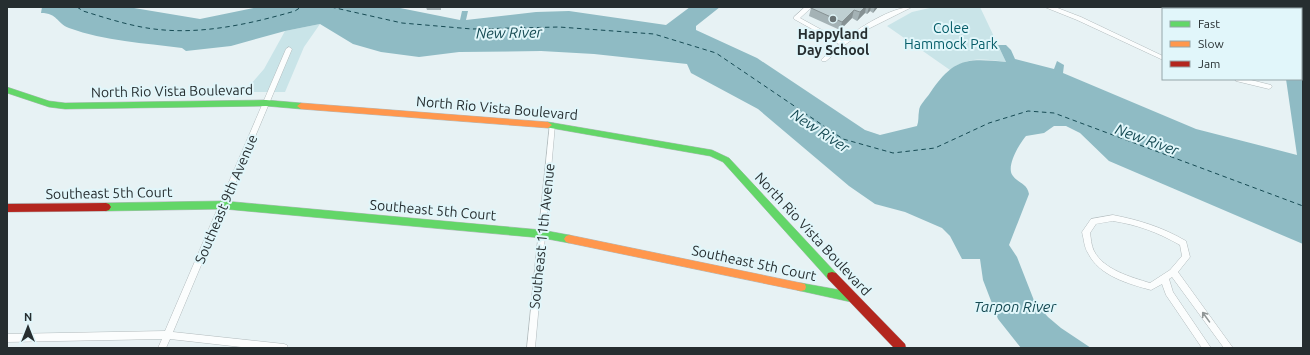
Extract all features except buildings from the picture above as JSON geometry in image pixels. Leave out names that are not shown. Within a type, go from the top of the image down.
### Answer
[{"type":"street","points":[[809,7],[796,18],[842,43]]},
{"type":"street","points":[[824,60],[842,43],[865,27],[909,7]]},
{"type":"street","points":[[1050,7],[1086,20],[1140,49],[1162,58]]},
{"type":"street","name":"Southeast 9th Avenue","points":[[162,348],[224,205],[288,49]]},
{"type":"street","points":[[1242,80],[1269,87]]},
{"type":"street","name":"North Rio Vista Boulevard","points":[[7,90],[49,104],[64,106],[266,103],[552,125],[712,153],[726,160],[851,297],[901,348]]},
{"type":"street","name":"Southeast 11th Avenue","points":[[531,348],[552,125]]},
{"type":"street","name":"Southeast 5th Court","points":[[7,208],[224,205],[542,234],[851,297]]},
{"type":"street","points":[[1113,218],[1144,223],[1166,232],[1183,243],[1186,257],[1173,272],[1165,278],[1151,287],[1131,281],[1103,266],[1091,253],[1086,232],[1094,221],[1113,218]]},
{"type":"street","points":[[1173,272],[1230,348]]},
{"type":"street","points":[[1165,278],[1169,293],[1207,348]]},
{"type":"street","points":[[7,338],[168,335],[284,348]]},
{"type":"green space","name":"Colee Hammock Park","points":[[934,7],[980,7],[1006,62],[984,60],[970,61],[964,62],[950,70],[887,26],[912,12]]},
{"type":"green space","points":[[320,24],[304,47],[285,92],[244,92],[264,69],[285,31]]},
{"type":"water","points":[[42,7],[128,7],[200,19],[258,7],[395,7],[460,20],[462,11],[468,11],[466,20],[536,12],[569,11],[666,25],[690,7],[720,7],[696,26],[696,30],[757,58],[865,130],[880,135],[917,126],[920,106],[946,73],[962,63],[971,61],[981,60],[1006,62],[998,45],[1006,45],[1011,50],[1015,59],[1054,69],[1057,61],[1064,65],[1063,73],[1196,129],[1297,155],[1286,80],[1302,80],[1302,8],[1276,7],[1303,7],[1303,244],[1109,161],[1080,133],[1066,126],[1054,126],[1044,133],[1026,136],[1014,155],[1011,172],[1015,179],[1025,186],[1029,194],[1009,245],[1017,257],[1035,303],[1061,328],[1091,348],[1021,348],[998,319],[983,280],[980,259],[962,259],[950,236],[942,228],[905,212],[875,204],[849,186],[758,109],[691,73],[687,64],[594,54],[541,51],[459,52],[419,57],[381,52],[353,44],[320,24],[285,31],[231,46],[186,51],[182,48],[96,36],[69,28],[62,24],[54,16],[47,13],[41,13]]},
{"type":"ferry route","points":[[77,7],[83,11],[136,26],[154,29],[190,31],[243,24],[295,11],[301,7]]},
{"type":"ferry route","points":[[331,7],[402,23],[472,29],[559,27],[654,34],[716,53],[843,139],[893,153],[935,148],[989,123],[1028,111],[1054,113],[1303,206]]},
{"type":"traffic: fast","points":[[7,90],[49,104],[65,106],[266,103],[301,106]]},
{"type":"traffic: fast","points":[[548,125],[712,153],[726,160],[832,276]]},
{"type":"traffic: fast","points":[[106,207],[224,205],[542,234],[569,239]]},
{"type":"traffic: fast","points":[[801,287],[851,297]]},
{"type":"traffic: slow","points":[[301,106],[548,125]]},
{"type":"traffic: slow","points":[[569,239],[801,287]]},
{"type":"traffic: jam","points":[[7,208],[106,207]]},
{"type":"traffic: jam","points":[[832,276],[901,348]]},
{"type":"place","name":"Happyland Day School","points":[[833,19]]},
{"type":"water label","name":"New River","points":[[509,33]]},
{"type":"water label","name":"New River","points":[[820,131]]},
{"type":"water label","name":"New River","points":[[1147,140]]},
{"type":"water label","name":"Tarpon River","points":[[1015,307]]}]
